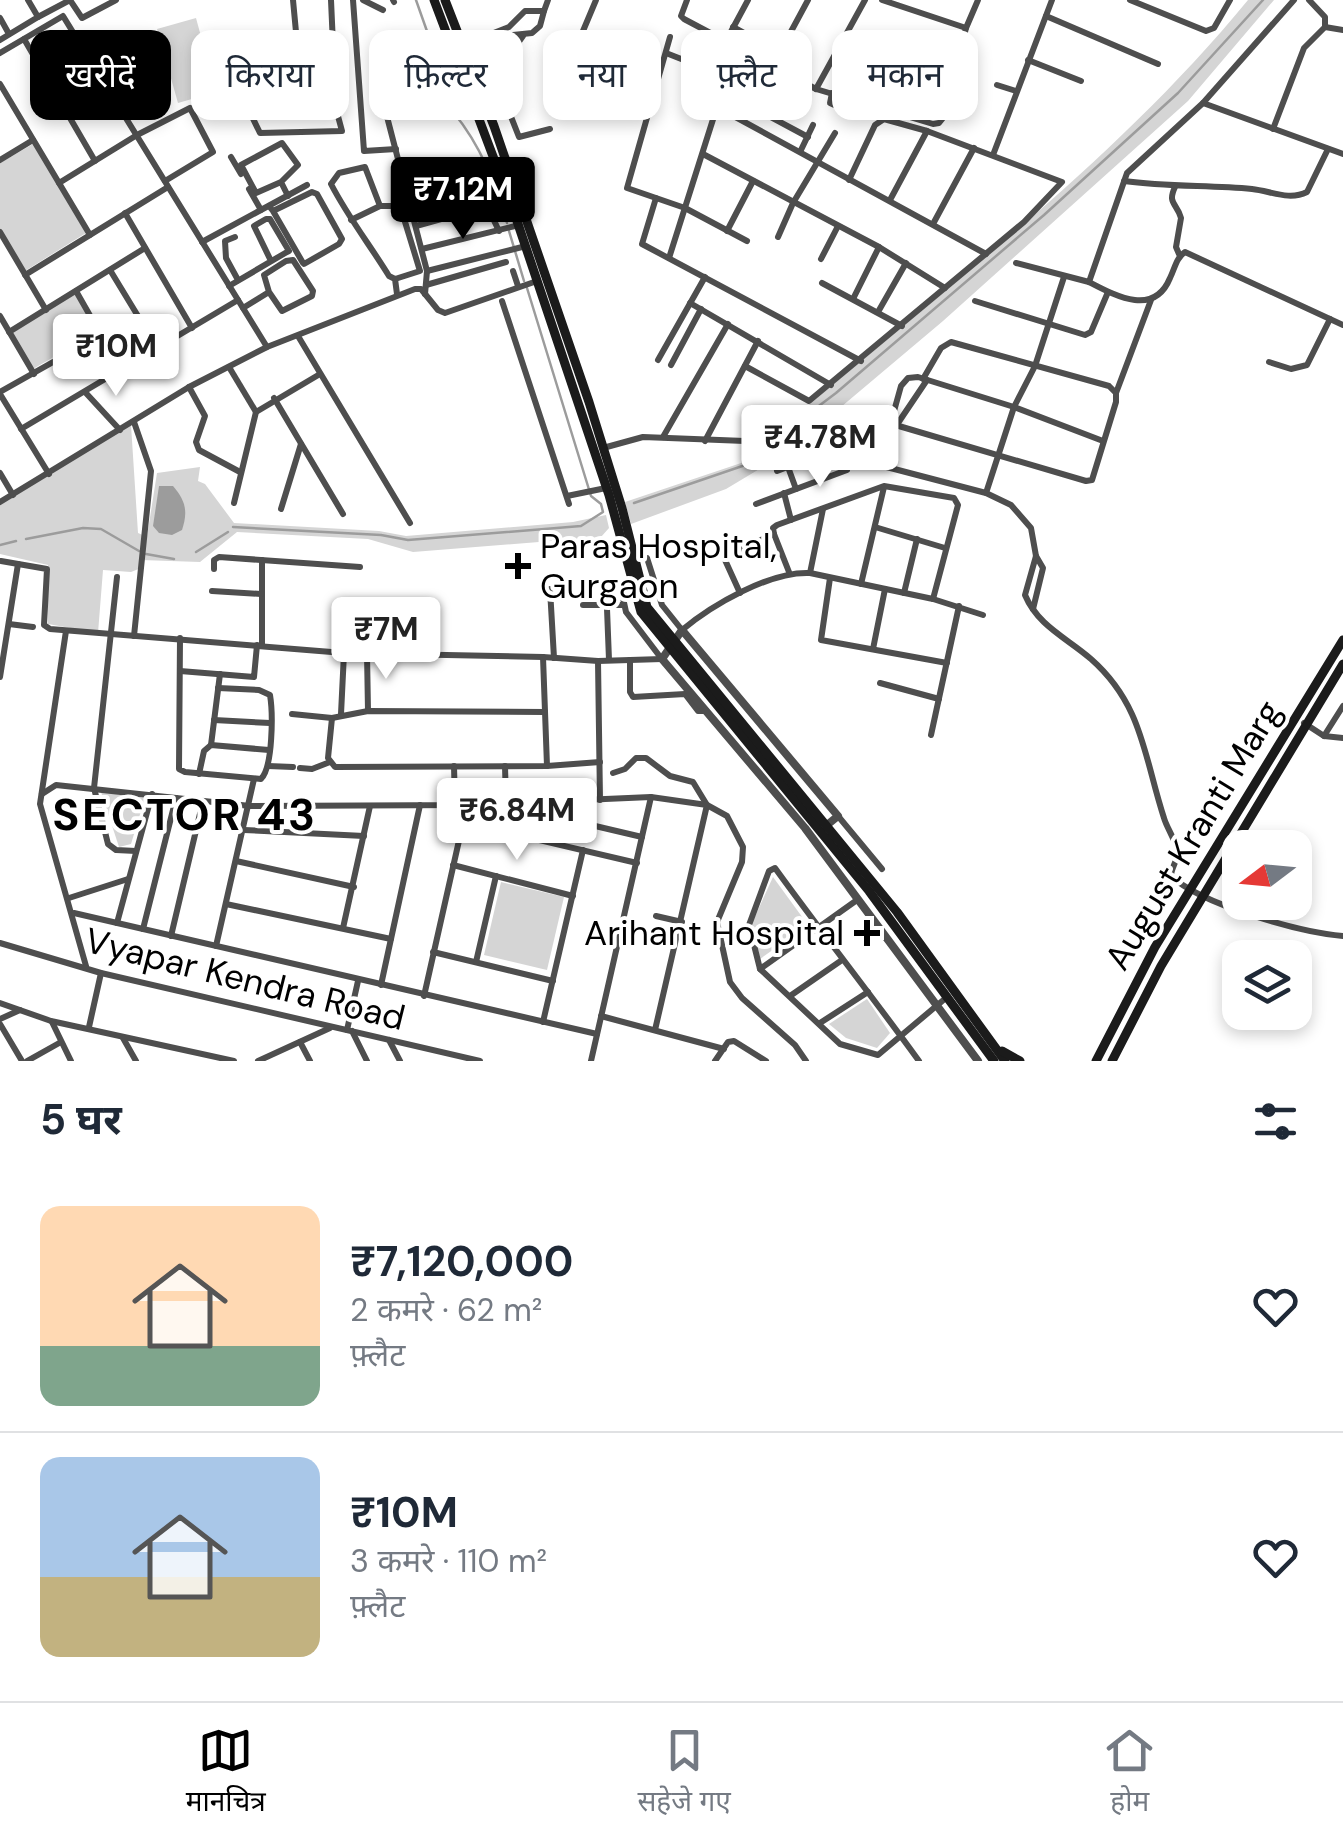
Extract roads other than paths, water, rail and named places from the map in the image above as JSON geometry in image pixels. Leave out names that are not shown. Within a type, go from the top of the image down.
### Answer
[{"type":"main road","points":[[434,0],[508,207],[508,228],[522,247],[534,281],[640,612],[869,891],[994,1061]]},
{"type":"main road","points":[[445,0],[457,30]]},
{"type":"main road","points":[[491,120],[603,448],[646,607],[669,651],[827,824],[897,912],[1005,1061]]},
{"type":"main road","name":"August Kranti Marg","points":[[1096,1061],[1155,946],[1343,640]]},
{"type":"main road","name":"August Kranti Marg","points":[[1112,1061],[1202,897],[1343,664]]},
{"type":"main road","points":[[995,1048],[1020,1061]]},
{"type":"street","points":[[28,0],[38,17]]},
{"type":"street","points":[[5,37],[70,0],[82,18],[116,0]]},
{"type":"street","points":[[293,0],[295,30]]},
{"type":"street","points":[[331,0],[332,30]]},
{"type":"street","points":[[353,0],[364,151],[396,148]]},
{"type":"street","points":[[363,0],[382,10]]},
{"type":"street","points":[[523,36],[540,26],[548,0]]},
{"type":"street","points":[[583,30],[596,0]]},
{"type":"street","points":[[688,0],[681,16],[706,30]]},
{"type":"street","points":[[732,30],[748,0]]},
{"type":"street","points":[[792,30],[808,0]]},
{"type":"street","points":[[849,30],[865,0]]},
{"type":"street","points":[[882,0],[966,28],[978,2],[968,0]]},
{"type":"street","points":[[993,155],[1052,0]]},
{"type":"street","points":[[1130,0],[1206,31],[1214,28],[1230,0]]},
{"type":"street","points":[[1089,282],[1127,173],[1203,103],[1294,0]]},
{"type":"street","points":[[1273,128],[1304,48],[1325,27],[1325,17],[1309,0]]},
{"type":"street","points":[[500,30],[525,11],[544,12]]},
{"type":"street","points":[[0,53],[63,16],[267,347]]},
{"type":"street","points":[[1046,16],[1158,64]]},
{"type":"street","points":[[0,18],[11,47]]},
{"type":"street","points":[[509,26],[511,30]]},
{"type":"street","points":[[733,27],[739,30]]},
{"type":"street","points":[[1325,27],[1343,30]]},
{"type":"street","points":[[670,37],[627,188],[686,208],[747,241]]},
{"type":"street","points":[[24,39],[96,161]]},
{"type":"street","points":[[666,53],[681,58]]},
{"type":"street","points":[[816,89],[832,60]]},
{"type":"street","points":[[1028,60],[1081,82]]},
{"type":"street","points":[[0,84],[90,235]]},
{"type":"street","points":[[997,85],[1016,91]]},
{"type":"street","points":[[812,87],[832,93]]},
{"type":"street","points":[[1203,103],[1343,154]]},
{"type":"street","points":[[0,112],[12,104]]},
{"type":"street","points":[[26,275],[213,152],[190,108],[59,183]]},
{"type":"street","points":[[745,366],[808,402],[1024,222],[1062,182],[927,131],[884,119],[878,121],[848,180]]},
{"type":"street","points":[[254,120],[260,133],[342,131],[339,120]]},
{"type":"street","points":[[389,120],[427,271],[425,295]]},
{"type":"street","points":[[512,120],[519,137],[550,128]]},
{"type":"street","points":[[669,258],[714,120]]},
{"type":"street","points":[[743,120],[986,254]]},
{"type":"street","points":[[776,120],[808,137]]},
{"type":"street","points":[[801,150],[814,126]]},
{"type":"street","points":[[890,200],[927,131]]},
{"type":"street","points":[[778,237],[793,203],[835,133]]},
{"type":"street","points":[[0,160],[33,140]]},
{"type":"street","points":[[282,143],[298,165],[281,182],[258,194],[242,165],[282,143]]},
{"type":"street","points":[[934,224],[974,148]]},
{"type":"street","points":[[1124,181],[1302,195],[1328,148]]},
{"type":"street","points":[[703,154],[879,247],[945,288]]},
{"type":"street","points":[[231,157],[260,210]]},
{"type":"street","points":[[380,206],[365,166],[338,174],[331,184],[350,220],[394,280],[397,294]]},
{"type":"street","points":[[727,230],[753,181]]},
{"type":"street","points":[[281,182],[288,196]]},
{"type":"street","points":[[271,208],[307,185]]},
{"type":"street","points":[[1175,187],[1170,197],[1181,218],[1176,247],[1179,255]]},
{"type":"street","points":[[449,194],[477,188],[489,210],[508,228]]},
{"type":"street","points":[[202,242],[260,210],[308,192],[317,194],[342,236],[341,241],[304,264],[271,208]]},
{"type":"street","points":[[656,198],[642,244],[861,361]]},
{"type":"street","points":[[350,220],[380,206],[399,206],[420,271],[394,280]]},
{"type":"street","points":[[416,226],[508,207]]},
{"type":"street","points":[[125,213],[192,328]]},
{"type":"street","points":[[229,286],[272,261],[289,250],[266,218],[254,226],[272,261]]},
{"type":"street","points":[[820,258],[838,226]]},
{"type":"street","points":[[422,249],[508,228]]},
{"type":"street","points":[[0,232],[46,310]]},
{"type":"street","points":[[234,237],[225,241],[224,248],[238,280]]},
{"type":"street","points":[[427,271],[522,247]]},
{"type":"street","points":[[853,300],[879,247]]},
{"type":"street","points":[[9,332],[145,248]]},
{"type":"street","points":[[1016,263],[1089,282],[1135,302],[1150,300],[1166,288],[1179,255],[1185,252],[1343,325]]},
{"type":"street","points":[[289,260],[293,260],[313,291],[312,296],[285,311],[280,310],[269,292],[264,275],[289,260]]},
{"type":"street","points":[[426,285],[506,262]]},
{"type":"street","points":[[878,312],[906,262]]},
{"type":"street","points":[[110,270],[158,349]]},
{"type":"street","points":[[514,271],[519,285]]},
{"type":"street","points":[[658,360],[705,277]]},
{"type":"street","points":[[986,493],[1064,277]]},
{"type":"street","points":[[0,502],[189,388],[267,347],[415,289],[421,289],[444,313],[534,281]]},
{"type":"street","points":[[822,283],[902,326]]},
{"type":"street","points":[[76,291],[121,370]]},
{"type":"street","points":[[243,308],[269,292]]},
{"type":"street","points":[[976,302],[1088,334],[1108,292]]},
{"type":"street","points":[[22,429],[238,300]]},
{"type":"street","points":[[894,425],[1090,482],[1116,392],[1150,300]]},
{"type":"street","points":[[502,301],[568,500],[601,490]]},
{"type":"street","points":[[690,303],[830,385]]},
{"type":"street","points":[[672,365],[701,308]]},
{"type":"street","points":[[0,316],[34,374]]},
{"type":"street","points":[[1269,362],[1291,369],[1307,366],[1330,318]]},
{"type":"street","points":[[663,437],[728,324]]},
{"type":"street","points":[[49,474],[0,393],[101,335]]},
{"type":"street","points":[[298,336],[410,523]]},
{"type":"street","points":[[705,442],[758,340]]},
{"type":"street","points":[[894,425],[925,379],[940,348],[951,342],[1109,386],[1116,392]]},
{"type":"street","points":[[230,367],[256,412]]},
{"type":"street","points":[[234,503],[256,412],[320,374]]},
{"type":"street","points":[[879,464],[894,425],[901,386],[908,378],[925,379],[1014,407],[1102,441]]},
{"type":"street","points":[[189,388],[205,416],[196,442],[199,450],[240,472]]},
{"type":"street","points":[[84,392],[120,430]]},
{"type":"street","points":[[274,398],[342,514]]},
{"type":"street","points":[[134,422],[151,471],[134,636]]},
{"type":"street","points":[[603,448],[643,437],[826,444],[879,464],[986,493],[1011,505],[1031,528],[1042,568],[1032,610]]},
{"type":"street","points":[[281,508],[302,444]]},
{"type":"street","points":[[778,471],[810,458]]},
{"type":"street","points":[[788,467],[796,489]]},
{"type":"street","points":[[756,504],[847,470]]},
{"type":"street","points":[[0,473],[14,495]]},
{"type":"street","points":[[861,584],[884,486]]},
{"type":"street","points":[[789,572],[773,528],[791,520],[884,486],[958,500],[933,600]]},
{"type":"street","points":[[784,493],[791,520]]},
{"type":"street","points":[[810,574],[823,508]]},
{"type":"street","points":[[875,526],[945,548]]},
{"type":"street","points":[[740,593],[725,560],[728,555],[774,534]]},
{"type":"street","points":[[904,594],[917,540]]},
{"type":"street","points":[[1036,556],[1025,595],[1032,610],[1044,624],[1093,660],[1130,706],[1176,850],[1171,876],[1202,897],[1309,931],[1343,936]]},
{"type":"street","points":[[214,569],[214,560],[219,558],[360,567]]},
{"type":"street","points":[[647,558],[655,590],[683,631],[882,869]]},
{"type":"street","points":[[180,671],[254,677],[262,560]]},
{"type":"street","points":[[1,561],[47,570],[44,625],[66,631],[344,653],[630,660],[669,651],[683,631],[740,593],[789,572],[886,589],[982,615]]},
{"type":"street","points":[[0,678],[18,564]]},
{"type":"street","points":[[118,577],[94,788],[108,844],[116,850],[136,850]]},
{"type":"street","points":[[830,578],[821,640],[946,662]]},
{"type":"street","points":[[606,582],[610,660]]},
{"type":"street","points":[[620,584],[630,619],[669,651],[706,711],[858,899],[978,1061]]},
{"type":"street","points":[[550,589],[554,658]]},
{"type":"street","points":[[873,650],[886,589]]},
{"type":"street","points":[[212,591],[261,594]]},
{"type":"street","points":[[584,605],[624,605]]},
{"type":"street","points":[[931,735],[959,606]]},
{"type":"street","points":[[8,624],[33,627]]},
{"type":"street","points":[[66,631],[40,804],[86,966]]},
{"type":"street","points":[[180,638],[181,771],[265,778],[272,700],[267,692],[218,688]]},
{"type":"street","points":[[341,714],[344,653]]},
{"type":"street","points":[[367,653],[368,711]]},
{"type":"street","points":[[542,657],[547,766]]},
{"type":"street","points":[[630,660],[633,698],[685,694],[698,710],[706,711]]},
{"type":"street","points":[[598,661],[600,800]]},
{"type":"street","points":[[199,774],[204,751],[211,745],[220,674]]},
{"type":"street","points":[[880,683],[939,699]]},
{"type":"street","points":[[1324,736],[1343,706]]},
{"type":"street","points":[[292,714],[332,718],[368,711],[545,712]]},
{"type":"street","points":[[1295,716],[1324,736],[1343,738]]},
{"type":"street","points":[[332,718],[330,762],[335,768],[600,762]]},
{"type":"street","points":[[214,720],[270,723]]},
{"type":"street","points":[[211,745],[269,750]]},
{"type":"street","points":[[613,773],[625,769],[636,758],[646,758],[670,776],[693,782],[707,805],[655,1030]]},
{"type":"street","points":[[268,766],[312,769],[330,762]]},
{"type":"street","points":[[454,766],[454,804]]},
{"type":"street","points":[[505,766],[506,804]]},
{"type":"street","points":[[216,946],[254,779]]},
{"type":"street","points":[[42,794],[56,786],[94,788],[250,806],[506,804],[651,797],[707,805],[727,816],[744,846],[742,862],[717,922],[730,982],[742,998],[795,1045],[806,1061]]},
{"type":"street","points":[[117,923],[152,794]]},
{"type":"street","points":[[591,1061],[651,797]]},
{"type":"street","points":[[142,929],[176,798]]},
{"type":"street","points":[[171,936],[203,801]]},
{"type":"street","points":[[535,802],[558,817],[642,837]]},
{"type":"street","points":[[424,996],[467,804]]},
{"type":"street","points":[[381,985],[420,805]]},
{"type":"street","points":[[343,928],[370,806]]},
{"type":"street","points":[[827,824],[838,816]]},
{"type":"street","points":[[462,822],[637,863]]},
{"type":"street","points":[[244,830],[364,836]]},
{"type":"street","points":[[543,1022],[584,850]]},
{"type":"street","points":[[236,860],[354,887]]},
{"type":"street","points":[[453,865],[573,896]]},
{"type":"street","points":[[919,1061],[900,1034],[774,868],[772,869],[748,925],[760,968],[840,1044],[878,1055],[887,1050],[900,1034],[947,996]]},
{"type":"street","points":[[476,962],[496,876]]},
{"type":"street","points":[[69,898],[128,878]]},
{"type":"street","points":[[760,968],[869,891]]},
{"type":"street","points":[[226,904],[391,939]]},
{"type":"street","points":[[74,913],[597,1034]]},
{"type":"street","points":[[656,916],[682,922]]},
{"type":"street","name":"Vyapar Kendra Road","points":[[0,943],[101,972],[480,1061]]},
{"type":"street","points":[[433,952],[553,981]]},
{"type":"street","points":[[790,996],[843,960]]},
{"type":"street","points":[[88,1027],[101,972]]},
{"type":"street","points":[[358,981],[350,1031],[367,1061]]},
{"type":"street","points":[[820,1024],[868,992]]},
{"type":"street","points":[[0,1003],[51,1021],[234,1061]]},
{"type":"street","points":[[21,1010],[0,1022],[24,1061],[61,1042]]},
{"type":"street","points":[[601,1016],[724,1049]]},
{"type":"street","points":[[51,1021],[71,1061]]},
{"type":"street","points":[[258,1061],[332,1026]]},
{"type":"street","points":[[123,1038],[136,1061]]},
{"type":"street","points":[[389,1040],[400,1061]]},
{"type":"street","points":[[717,1060],[728,1042],[734,1041],[766,1061]]},
{"type":"street","points":[[300,1042],[310,1061]]},
{"type":"waterway","points":[[416,0],[427,30]]},
{"type":"waterway","points":[[779,436],[836,393],[1044,215],[1178,93],[1263,0]]},
{"type":"waterway","points":[[459,120],[486,165],[507,223]]},
{"type":"waterway","points":[[509,231],[524,281]]},
{"type":"waterway","points":[[233,527],[408,540],[581,526],[603,512],[601,504],[591,496],[527,288]]},
{"type":"waterway","points":[[634,503],[766,458]]},
{"type":"waterway","points":[[26,539],[83,528],[101,529],[139,551]]},
{"type":"waterway","points":[[196,552],[228,532]]},
{"type":"waterway","points":[[0,545],[16,541]]},
{"type":"waterway","points":[[146,554],[174,559]]},
{"type":"place","name":"Paras Hospital, Gurgaon","points":[[518,566]]},
{"type":"place","name":"Arihant Hospital","points":[[867,933]]},
{"type":"district","name":"SECTOR 43","points":[[185,814]]}]
